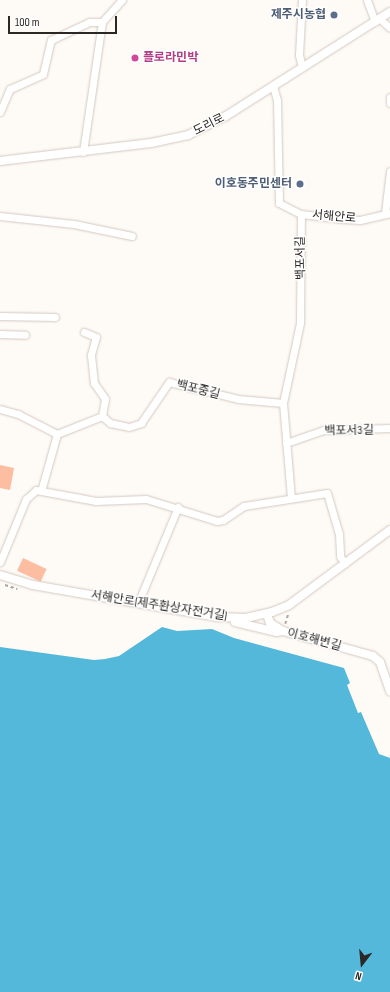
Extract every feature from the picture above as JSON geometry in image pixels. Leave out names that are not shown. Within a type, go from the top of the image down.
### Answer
[{"type":"street","points":[[83,152],[102,22],[122,0]]},
{"type":"street","points":[[302,0],[299,55],[302,67]]},
{"type":"street","points":[[367,0],[377,20],[390,28]]},
{"type":"street","name":"도리로","points":[[0,161],[83,152],[188,135],[219,120],[390,12]]},
{"type":"street","points":[[0,112],[10,89],[43,74],[51,40],[89,22],[102,22]]},
{"type":"street","points":[[273,86],[277,100],[278,198],[282,206],[301,214]]},
{"type":"street","points":[[390,96],[390,103]]},
{"type":"street","points":[[388,213],[390,171]]},
{"type":"street","name":"서해안로","points":[[301,214],[360,220],[388,213]]},
{"type":"street","name":"백포서길","points":[[291,498],[283,403],[300,317],[301,214]]},
{"type":"street","points":[[0,216],[74,224],[132,236]]},
{"type":"street","points":[[0,316],[55,317]]},
{"type":"street","points":[[0,410],[18,414],[57,434],[102,416],[105,399],[94,383],[91,355],[96,337],[84,332]]},
{"type":"street","points":[[0,334],[24,335]]},
{"type":"street","name":"백포중길","points":[[102,416],[110,423],[129,427],[141,423],[170,382],[218,395],[283,403]]},
{"type":"street","name":"백포서3길","points":[[286,443],[323,430],[390,428]]},
{"type":"street","points":[[41,491],[57,434]]},
{"type":"street","points":[[0,562],[26,499],[32,492],[41,491],[96,501],[140,498],[220,521],[244,506],[327,493],[338,528],[340,556],[345,564]]},
{"type":"street","points":[[138,603],[178,508]]},
{"type":"street","name":"서해안로(제주환상자전거길)","points":[[0,575],[33,585],[217,617],[241,619],[267,614],[295,601],[390,530]]},
{"type":"street","points":[[267,614],[270,623],[284,631]]},
{"type":"street","name":"이호해변길","points":[[217,617],[276,632],[284,631],[376,658],[390,691]]},
{"type":"water","points":[[162,627],[177,631],[212,629],[234,638],[344,668],[350,683],[347,685],[358,713],[361,712],[379,754],[390,758],[390,992],[0,992],[0,647],[94,660],[105,659],[119,656]]},
{"type":"building","points":[[0,465],[14,468],[10,490],[0,488]]},
{"type":"building","points":[[23,558],[47,569],[41,582],[17,571]]},
{"type":"place","name":"제주시농협","points":[[334,15]]},
{"type":"place","name":"플로라민박","points":[[135,58]]},
{"type":"place","name":"이호동주민센터","points":[[300,184]]}]
